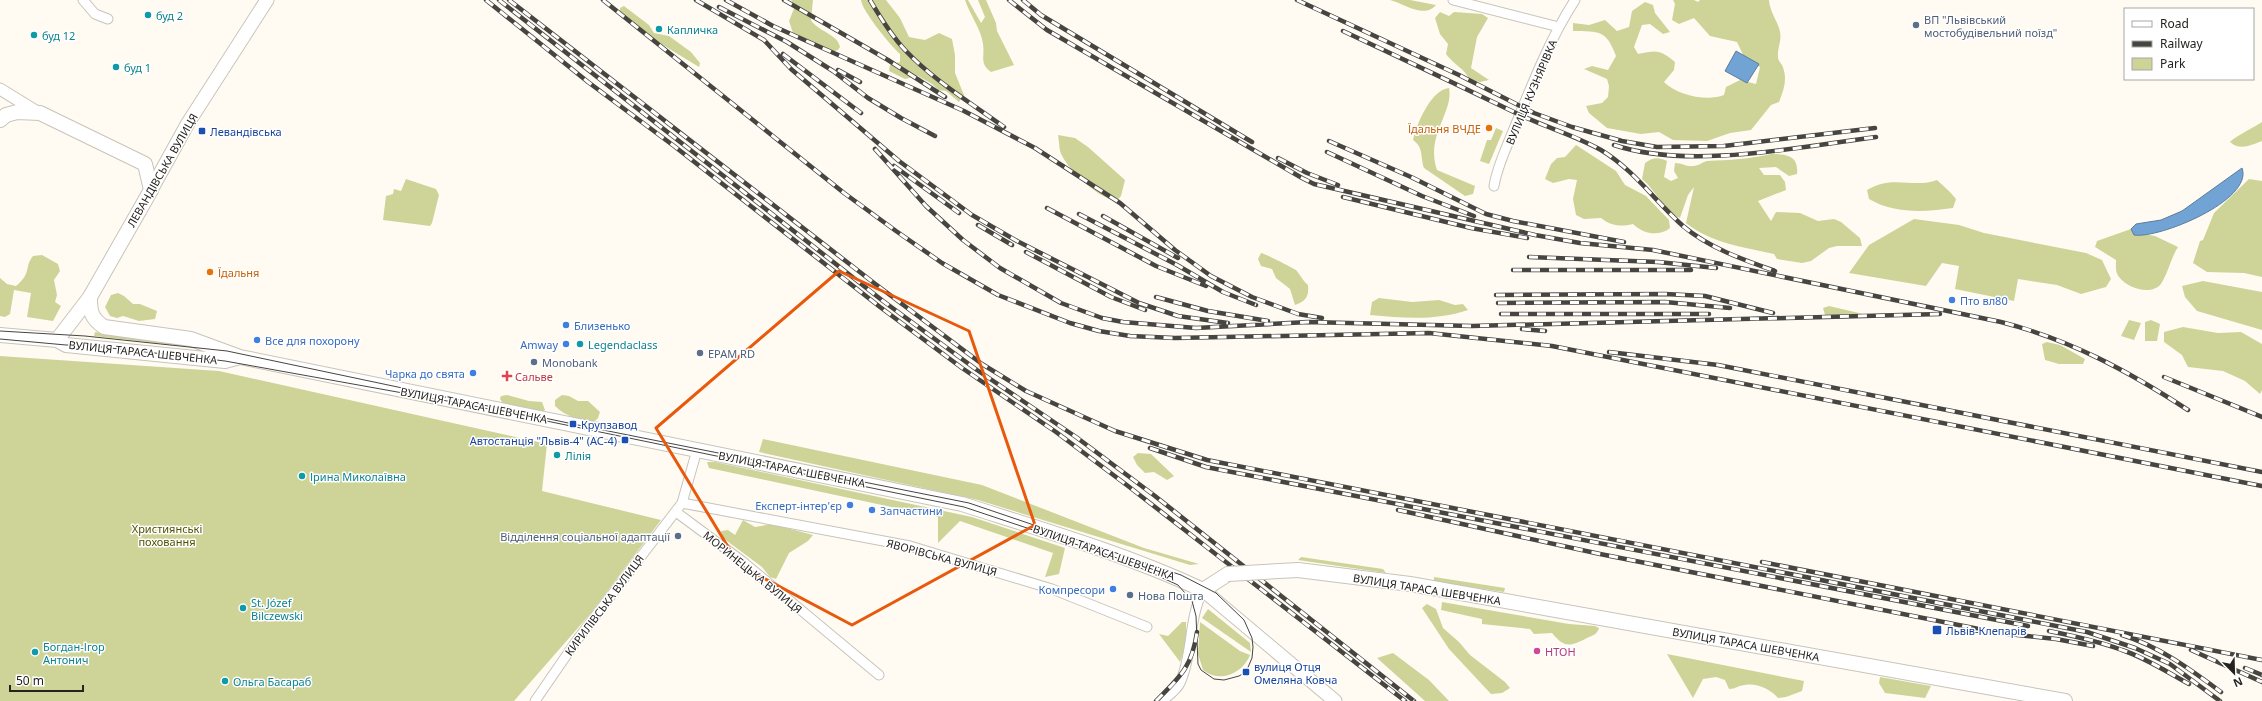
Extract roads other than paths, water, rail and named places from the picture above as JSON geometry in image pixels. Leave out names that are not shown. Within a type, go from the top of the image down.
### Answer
[{"type":"main road","name":"ЛЕВАНДІВСЬКА ВУЛИЦЯ","points":[[58,340],[90,297],[172,150],[267,0]]},
{"type":"main road","points":[[0,120],[17,112],[40,113],[145,164],[161,159],[172,150]]},
{"type":"main road","points":[[145,164],[151,190]]},
{"type":"main road","name":"ВУЛИЦЯ ТАРАСА ШЕВЧЕНКА","points":[[90,297],[90,312],[95,321],[104,327],[191,338],[240,358],[962,504],[1078,542],[1177,578],[1203,590],[1228,574],[1298,570],[1410,584],[2065,701]]},
{"type":"main road","name":"ВУЛИЦЯ ТАРАСА ШЕВЧЕНКА","points":[[0,335],[58,340],[66,345],[210,359],[225,360],[240,358]]},
{"type":"main road","points":[[1203,590],[1335,701]]},
{"type":"street","points":[[83,0],[95,14],[108,19]]},
{"type":"street","points":[[1453,0],[1558,27]]},
{"type":"street","name":"ВУЛИЦЯ КУЗНЯРІВКА","points":[[1494,186],[1496,175],[1519,115],[1558,27],[1575,0]]},
{"type":"street","points":[[0,89],[40,113]]},
{"type":"street","points":[[676,512],[682,503],[697,450]]},
{"type":"street","name":"ЯВОРІВСЬКА ВУЛИЦЯ","points":[[682,503],[910,546],[1052,589],[1147,627]]},
{"type":"street","name":"МОРИНЕЦЬКА ВУЛИЦЯ","points":[[676,512],[742,561],[879,675]]},
{"type":"street","name":"КИРИЛІВСЬКА ВУЛИЦЯ","points":[[535,701],[576,640],[676,512]]},
{"type":"street","points":[[1162,701],[1180,684],[1187,656],[1195,606],[1203,590]]},
{"type":"water","points":[[1736,51],[1759,64],[1747,83],[1725,71]]},
{"type":"water","points":[[2242,168],[2242,180],[2234,193],[2220,204],[2202,215],[2163,231],[2146,235],[2134,235],[2131,229],[2136,224],[2161,220],[2182,211]]},
{"type":"tram line","points":[[0,331],[85,336],[227,351],[573,424],[969,503],[1181,575],[1216,593],[1244,620],[1252,638],[1252,658],[1246,672],[1239,676],[1224,680],[1214,679],[1201,670],[1198,664],[1196,616],[1192,601],[1178,585],[1123,560],[964,507],[464,404],[225,361],[84,345],[66,345],[0,339]]},
{"type":"railway","points":[[486,0],[588,82],[674,146],[880,307],[962,368],[1056,432],[1128,486],[1405,701]]},
{"type":"railway","points":[[499,0],[883,301],[977,370],[1076,437],[1155,496],[1414,701]]},
{"type":"railway","points":[[509,0],[874,283],[982,364],[1026,391],[1115,431],[1207,460],[2087,632],[2135,648],[2170,664],[2220,701]]},
{"type":"railway","points":[[603,0],[844,193],[942,263],[998,295],[1070,323],[1099,331],[1130,336],[1175,338],[1429,333],[1552,346],[2262,486]]},
{"type":"railway","points":[[696,0],[764,40],[791,69],[899,161],[972,215],[1017,241],[1139,303],[1178,316],[1228,323]]},
{"type":"railway","points":[[726,0],[773,26],[964,111],[1035,148],[1120,203],[1175,250],[1211,276],[1252,297],[1298,314],[1322,318]]},
{"type":"railway","points":[[784,0],[888,60],[945,97]]},
{"type":"railway","points":[[870,0],[895,38],[916,61],[953,91],[1004,127]]},
{"type":"railway","points":[[1009,0],[1047,30],[1314,184],[1535,235],[1580,243],[1653,250],[2001,322],[2027,329],[2075,347],[2143,382],[2188,410]]},
{"type":"railway","points":[[1023,0],[1041,15],[1252,142]]},
{"type":"railway","points":[[1297,0],[1459,75],[1534,113],[1572,127],[1622,141],[1657,147],[1724,146],[1875,128]]},
{"type":"railway","points":[[719,7],[787,42],[833,71],[868,98],[935,136]]},
{"type":"railway","points":[[1343,31],[1518,114],[1601,150],[1634,176],[1683,226],[1693,234],[1727,253],[1775,271]]},
{"type":"railway","points":[[783,54],[861,113]]},
{"type":"railway","points":[[838,70],[860,82]]},
{"type":"railway","points":[[1614,145],[1644,152],[1676,156],[1710,156],[1779,151],[1876,137]]},
{"type":"railway","points":[[1329,141],[1411,177],[1486,214],[1513,221],[1624,242]]},
{"type":"railway","points":[[875,149],[926,206],[963,240],[1000,268],[1061,303],[1102,318],[1123,322],[1196,328],[1308,322],[1472,326],[1940,314]]},
{"type":"railway","points":[[1327,152],[1422,196],[1474,216]]},
{"type":"railway","points":[[1278,158],[1307,173],[1338,185]]},
{"type":"railway","points":[[894,166],[959,213]]},
{"type":"railway","points":[[1343,197],[1471,228],[1527,238]]},
{"type":"railway","points":[[1047,208],[1156,266],[1206,286]]},
{"type":"railway","points":[[1079,214],[1177,265],[1223,292],[1256,305]]},
{"type":"railway","points":[[1103,216],[1178,258]]},
{"type":"railway","points":[[978,225],[1012,245]]},
{"type":"railway","points":[[1026,252],[1111,297],[1145,310]]},
{"type":"railway","points":[[1529,257],[1658,262],[1716,268]]},
{"type":"railway","points":[[1513,270],[1691,270]]},
{"type":"railway","points":[[1496,295],[1665,294],[1705,296],[1773,313]]},
{"type":"railway","points":[[1156,297],[1208,311],[1268,321]]},
{"type":"railway","points":[[1498,303],[1665,302],[1730,308]]},
{"type":"railway","points":[[1501,314],[1709,314]]},
{"type":"railway","points":[[1522,329],[1545,331]]},
{"type":"railway","points":[[1609,352],[1718,365],[2262,472]]},
{"type":"railway","points":[[2164,377],[2262,417]]},
{"type":"railway","points":[[1150,448],[1206,467],[2028,626]]},
{"type":"railway","points":[[1398,510],[1600,554],[1999,633],[2056,639],[2093,646]]},
{"type":"railway","points":[[1762,562],[2262,660]]},
{"type":"railway","points":[[2049,631],[2095,641],[2131,653],[2189,684]]},
{"type":"railway","points":[[1156,701],[1184,671],[1192,654],[1197,632]]},
{"type":"railway","points":[[2122,635],[2149,645],[2162,652],[2221,692]]},
{"type":"railway","points":[[2191,650],[2262,682]]},
{"type":"railway","points":[[2245,668],[2262,675]]},
{"type":"place","name":"буд 2","points":[[148,15]]},
{"type":"place","name":"ВП \"Львівський мостобудівельний поїзд\"","points":[[1916,25]]},
{"type":"place","name":"Капличка","points":[[659,29]]},
{"type":"place","name":"буд 12","points":[[34,35]]},
{"type":"place","name":"буд 1","points":[[116,67]]},
{"type":"place","name":"Їдальня ВЧДЕ","points":[[1489,128]]},
{"type":"place","name":"Левандівська","points":[[202,131]]},
{"type":"place","name":"Їдальня","points":[[210,272]]},
{"type":"place","name":"Пто вл80","points":[[1952,300]]},
{"type":"place","name":"Близенько","points":[[566,325]]},
{"type":"place","name":"Все для похорону","points":[[257,340]]},
{"type":"place","name":"Amway","points":[[566,344]]},
{"type":"place","name":"Legendaclass","points":[[580,344]]},
{"type":"place","name":"EPAM RD","points":[[700,353]]},
{"type":"place","name":"Monobank","points":[[534,362]]},
{"type":"place","name":"Чарка до свята","points":[[473,373]]},
{"type":"place","name":"Сальве","points":[[507,376]]},
{"type":"place","name":"Крупзавод","points":[[573,424]]},
{"type":"place","name":"Автостанція \"Львів-4\" (АС-4)","points":[[625,440]]},
{"type":"place","name":"Лілія","points":[[557,455]]},
{"type":"place","name":"Ірина Миколаївна","points":[[302,476]]},
{"type":"place","name":"Експерт-інтер'єр","points":[[850,505]]},
{"type":"place","name":"Запчастини","points":[[872,510]]},
{"type":"place","name":"Відділення соціальної адаптації","points":[[678,536]]},
{"type":"place","name":"Компресори","points":[[1113,589]]},
{"type":"place","name":"Нова Пошта","points":[[1130,595]]},
{"type":"place","name":"St. Józef Bilczewski","points":[[243,608]]},
{"type":"place","name":"Львів-Клепарів","points":[[1937,630]]},
{"type":"place","name":"НТОН","points":[[1537,651]]},
{"type":"place","name":"Богдан-Ігор Антонич","points":[[35,652]]},
{"type":"place","name":"вулиця Отця Омеляна Ковча","points":[[1246,672]]},
{"type":"place","name":"Ольга Басараб","points":[[225,681]]},
{"type":"park label","name":"Християнські поховання","points":[[167,534]]}]
